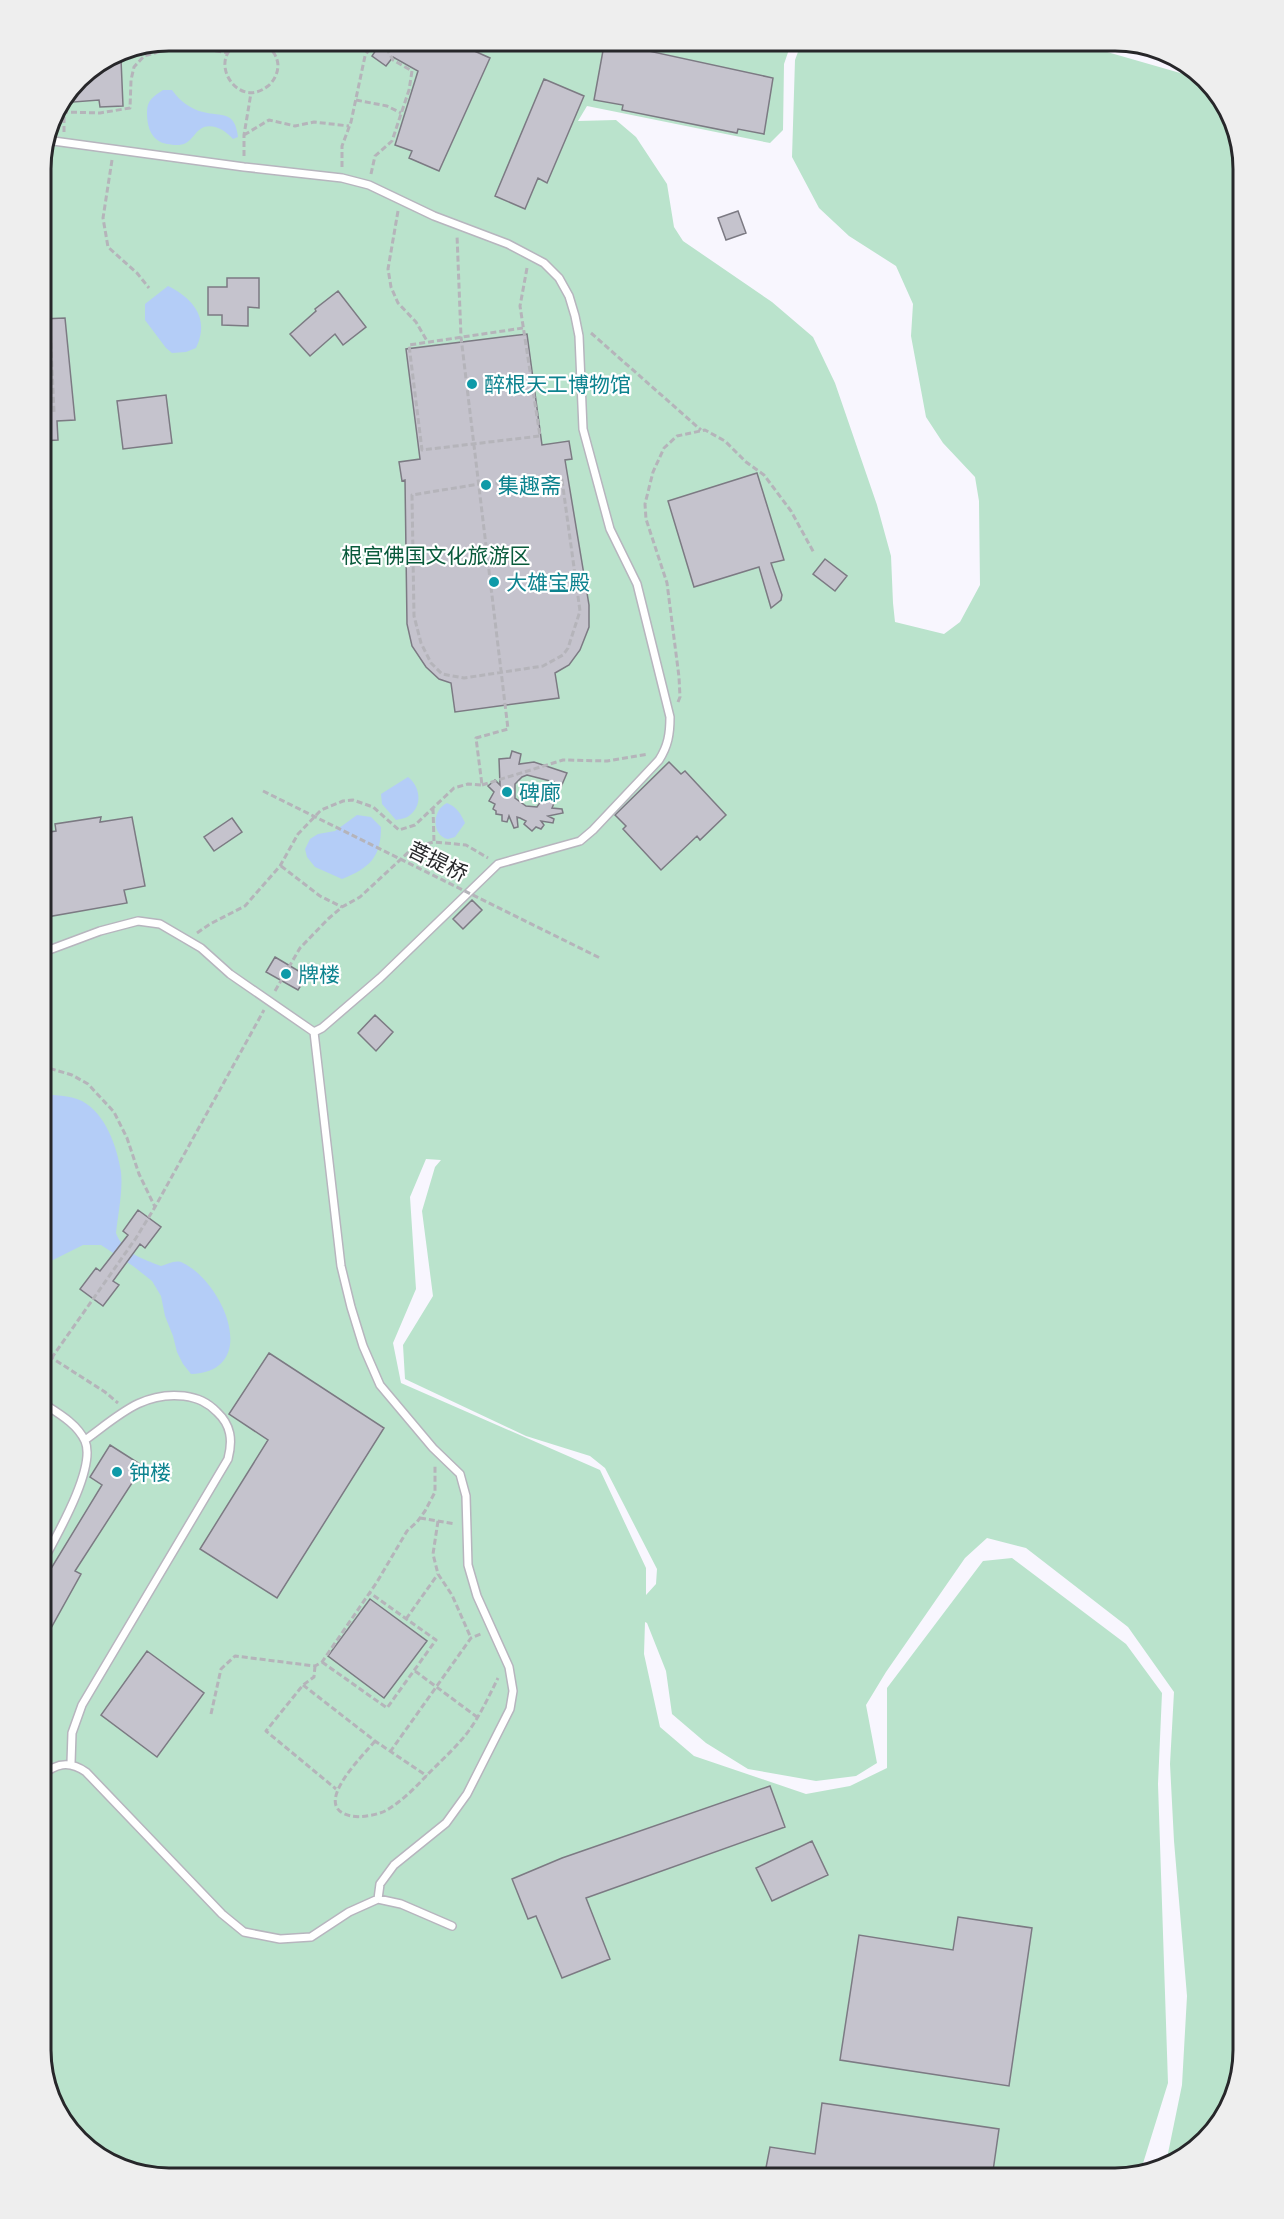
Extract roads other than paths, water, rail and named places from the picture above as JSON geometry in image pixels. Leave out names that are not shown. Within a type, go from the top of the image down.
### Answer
[{"type":"lane","points":[[54,141],[342,178],[369,185],[456,225],[529,254],[544,263],[559,278],[569,296],[576,320],[583,429],[610,529],[637,584],[670,716],[670,733],[665,751],[593,830],[580,841],[498,864],[380,978],[322,1028],[314,1032]]},
{"type":"lane","points":[[51,948],[100,931],[138,921],[160,924],[188,939],[230,974],[314,1032],[341,1266],[351,1307],[363,1346],[380,1385],[432,1448],[460,1474],[466,1496],[468,1565],[477,1596],[507,1660],[513,1691],[510,1709],[468,1794],[446,1823],[394,1865],[380,1884],[378,1899]]},
{"type":"lane","points":[[71,1763],[72,1732],[82,1705],[228,1459],[231,1446],[230,1431],[226,1422],[204,1401],[174,1395],[150,1398],[133,1405],[85,1440]]},
{"type":"lane","points":[[51,1409],[67,1419],[85,1440],[87,1452],[72,1506],[51,1545]]},
{"type":"lane","points":[[51,1769],[71,1763],[86,1772],[222,1914],[244,1932],[280,1939],[311,1937],[349,1912],[378,1899],[401,1904],[452,1926]]},
{"type":"water","points":[[163,90],[172,90],[194,109],[227,116],[234,122],[238,137],[233,139],[220,129],[208,126],[201,128],[181,145],[167,144],[157,140],[149,128],[147,108],[152,99]]},
{"type":"water","points":[[168,286],[192,304],[200,319],[200,338],[196,348],[186,352],[172,353],[145,320],[145,304]]},
{"type":"water","points":[[408,777],[417,790],[417,806],[409,816],[396,820],[382,804],[381,794]]},
{"type":"water","points":[[447,803],[458,811],[465,823],[455,837],[448,839],[442,837],[436,828],[438,811]]},
{"type":"water","points":[[357,815],[371,817],[381,827],[379,846],[372,860],[367,866],[342,879],[315,867],[307,857],[305,849],[310,839],[318,834],[335,831]]},
{"type":"water","points":[[51,1095],[67,1096],[82,1101],[98,1114],[104,1123],[117,1152],[121,1172],[121,1195],[116,1233],[119,1240],[123,1246],[147,1261],[161,1266],[180,1262],[198,1273],[222,1306],[229,1324],[230,1343],[225,1358],[213,1369],[191,1374],[177,1352],[161,1296],[152,1281],[101,1245],[83,1245],[51,1261]]},
{"type":"place","name":"醉根天工博物馆","points":[[472,384]]},
{"type":"place","name":"集趣斋","points":[[486,485]]},
{"type":"place","name":"大雄宝殿","points":[[494,582]]},
{"type":"place","name":"碑廊","points":[[507,792]]},
{"type":"place","name":"牌楼","points":[[286,974]]},
{"type":"place","name":"钟楼","points":[[117,1472]]},
{"type":"park label","name":"根宫佛国文化旅游区","points":[[436,555]]}]
